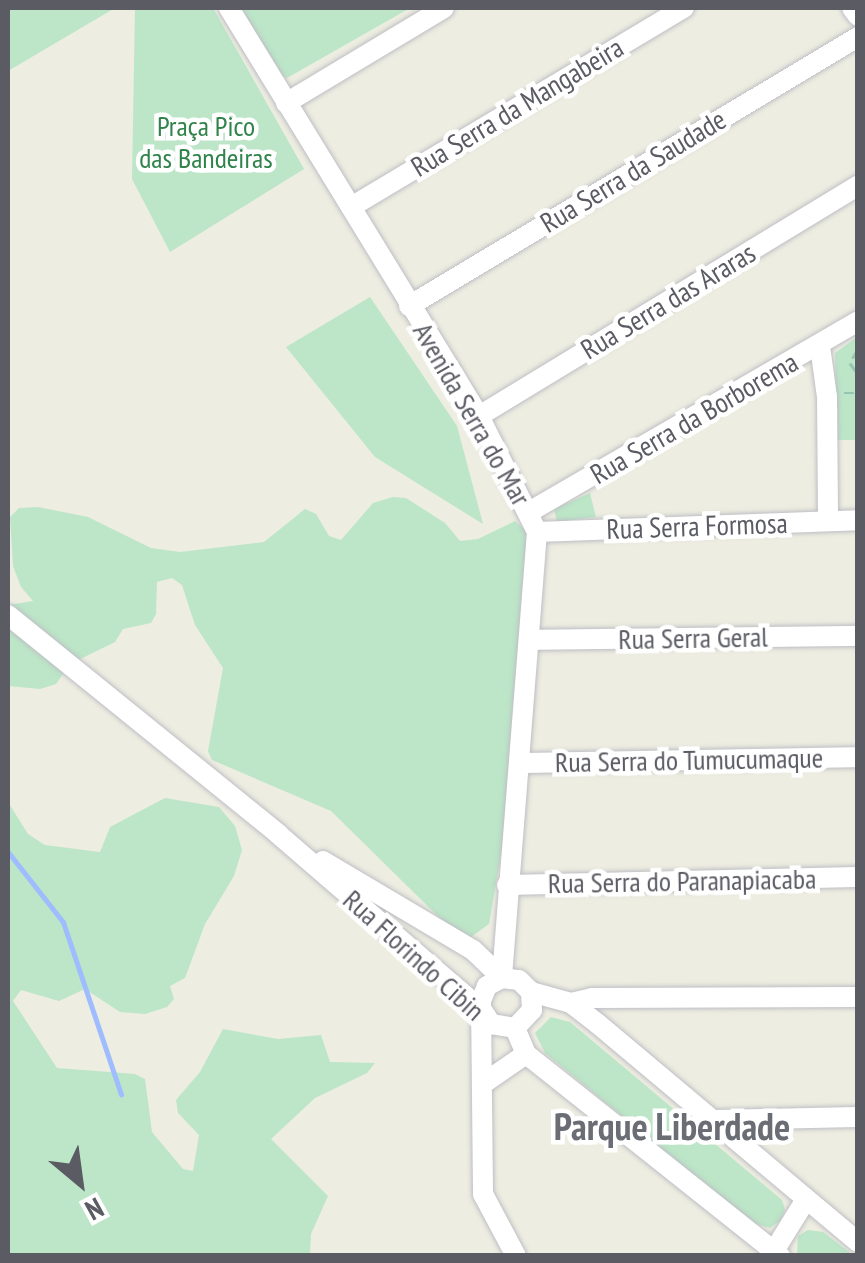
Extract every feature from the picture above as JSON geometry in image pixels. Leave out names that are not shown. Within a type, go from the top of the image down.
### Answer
[{"type":"street","name":"Avenida Serra do Mar","points":[[229,8],[479,416],[533,522],[529,640],[502,978],[487,986],[482,1010]]},
{"type":"street","points":[[286,103],[444,8]]},
{"type":"street","name":"Rua Serra da Mangabeira","points":[[350,207],[684,8]]},
{"type":"street","points":[[852,8],[858,16]]},
{"type":"street","name":"Rua Serra da Saudade","points":[[409,306],[858,37]]},
{"type":"street","name":"Rua Serra das Araras","points":[[479,416],[858,186]]},
{"type":"street","name":"Rua Serra da Borborema","points":[[533,522],[858,320]]},
{"type":"street","points":[[820,346],[827,396],[828,520]]},
{"type":"street","name":"Rua Serra Formosa","points":[[533,522],[858,520]]},
{"type":"street","name":"Rua Florindo Cibin","points":[[8,615],[278,834],[507,1028],[526,1054],[777,1253]]},
{"type":"street","name":"Rua Serra Geral","points":[[529,640],[858,636]]},
{"type":"street","name":"Rua Serra do Tumucumaque","points":[[520,763],[858,757]]},
{"type":"street","name":"Rua Florindo Cibin","points":[[278,834],[474,950],[502,978]]},
{"type":"street","name":"Rua Serra do Paranapiacaba","points":[[507,885],[858,877]]},
{"type":"street","points":[[474,950],[505,930]]},
{"type":"street","points":[[484,1083],[507,1028],[532,1010],[531,992],[519,980],[502,978]]},
{"type":"street","name":"Rua Florindo Cibin","points":[[531,992],[570,1003],[598,1024],[858,1242]]},
{"type":"street","points":[[570,1003],[592,998],[620,1001],[858,997]]},
{"type":"street","points":[[598,1024],[620,1001]]},
{"type":"street","points":[[482,1010],[483,1194],[516,1256]]},
{"type":"street","points":[[484,1083],[526,1054]]},
{"type":"street","points":[[716,1120],[858,1117]]},
{"type":"street","points":[[748,1149],[746,1130],[758,1119]]},
{"type":"street","points":[[777,1253],[805,1201]]},
{"type":"path","points":[[858,350],[850,363],[858,374]]},
{"type":"green space","points":[[8,8],[115,8],[8,71]]},
{"type":"green space","name":"Praça Pico das Bandeiras","points":[[135,8],[213,8],[304,169],[170,252],[132,179]]},
{"type":"green space","points":[[238,8],[410,8],[287,78],[280,75]]},
{"type":"green space","points":[[370,297],[457,426],[483,524],[375,457],[286,347]]},
{"type":"green space","points":[[857,337],[857,440],[837,440],[835,353]]},
{"type":"green space","points":[[590,493],[596,517],[557,522],[554,509]]},
{"type":"green space","points":[[406,498],[445,523],[460,541],[478,539],[515,521],[529,533],[509,808],[489,924],[471,937],[455,933],[331,811],[212,760],[208,751],[223,668],[195,625],[182,585],[172,578],[157,582],[156,614],[151,623],[123,629],[115,642],[70,664],[56,684],[40,689],[8,686],[8,605],[33,601],[21,587],[13,566],[10,517],[19,508],[38,507],[88,517],[151,548],[180,552],[264,542],[305,509],[316,514],[329,536],[341,540],[373,503]]},
{"type":"green space","points":[[165,798],[219,807],[235,826],[242,850],[234,876],[205,924],[185,978],[170,986],[174,999],[167,1007],[145,1014],[120,1012],[85,989],[59,1001],[21,990],[13,1001],[57,1068],[135,1074],[145,1079],[152,1132],[183,1169],[193,1171],[199,1135],[178,1113],[176,1100],[200,1072],[223,1029],[278,1039],[321,1035],[330,1062],[375,1063],[367,1073],[315,1098],[271,1139],[328,1196],[311,1234],[310,1255],[8,1255],[8,802],[28,834],[45,845],[100,852],[110,827]]},
{"type":"green space","points":[[551,1017],[570,1022],[782,1200],[785,1210],[780,1221],[770,1228],[752,1223],[545,1053],[535,1033]]},
{"type":"green space","points":[[808,1230],[823,1232],[853,1255],[797,1255],[798,1236]]},
{"type":"waterway","points":[[8,852],[63,922],[121,1094]]},
{"type":"district","name":"Parque Liberdade","points":[[672,1126]]}]
